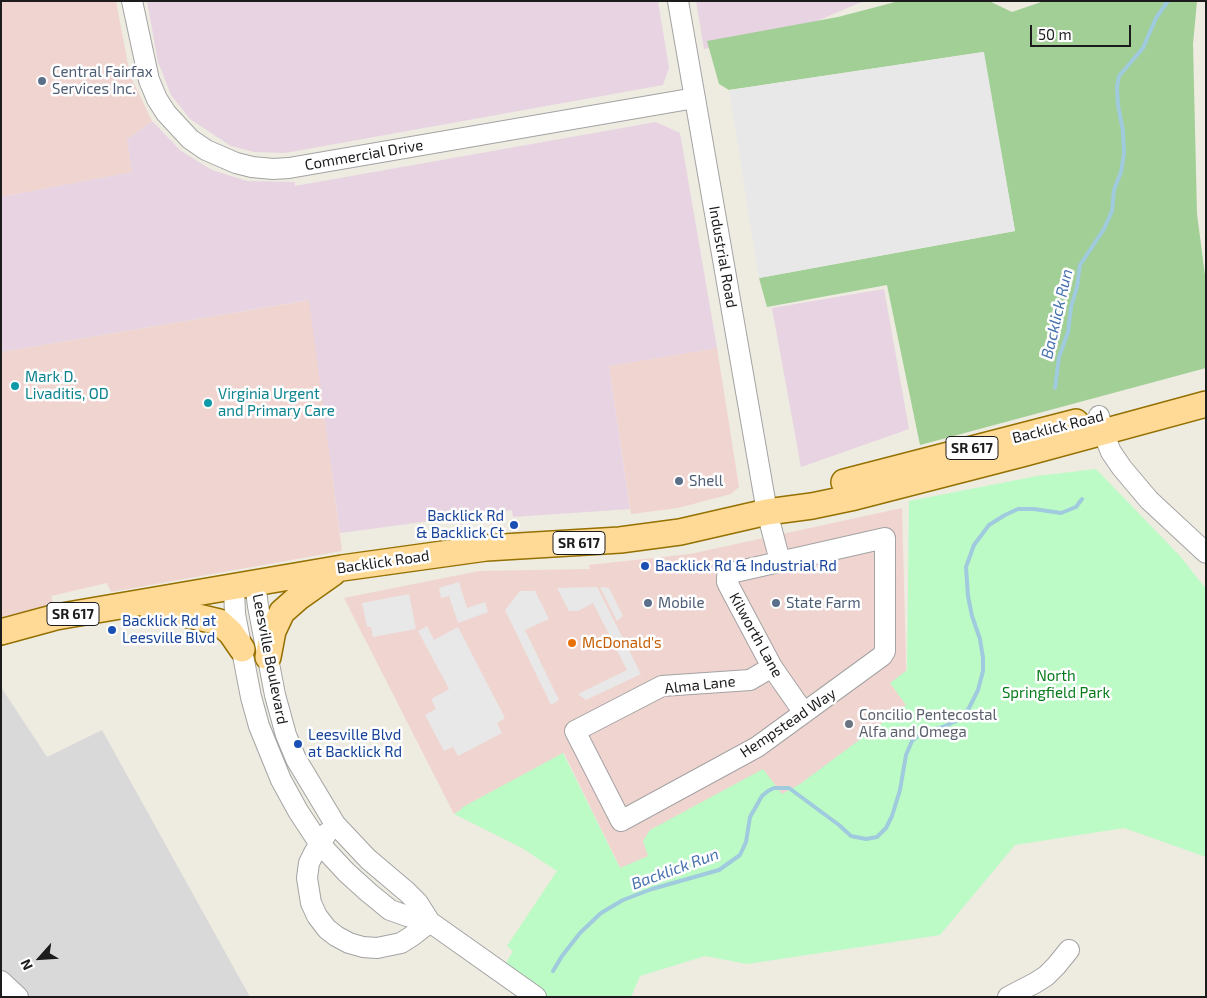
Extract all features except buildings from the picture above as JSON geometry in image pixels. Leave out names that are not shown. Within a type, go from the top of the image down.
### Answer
[{"type":"main road","name":"Backlick Road","points":[[1,632],[56,617],[342,568],[486,548],[544,546],[663,536],[767,512],[807,494],[844,482],[1101,424],[1181,402],[1206,386]]},
{"type":"main road","name":"Backlick Road","points":[[1181,402],[1206,404]]},
{"type":"main road","points":[[268,657],[273,631],[282,612],[299,597],[342,568]]},
{"type":"main road","points":[[137,603],[218,622],[231,633],[242,649]]},
{"type":"street","name":"Commercial Drive","points":[[132,1],[149,80],[157,99],[166,113],[190,139],[206,150],[236,163],[252,167],[289,168],[695,98]]},
{"type":"street","name":"Industrial Road","points":[[678,1],[767,512]]},
{"type":"street","points":[[1101,424],[1111,452],[1133,482],[1149,500],[1206,553]]},
{"type":"street","points":[[767,512],[780,562]]},
{"type":"street","name":"Kilworth Lane","points":[[804,713],[772,667],[727,582],[727,577],[735,572],[885,538]]},
{"type":"street","name":"Hempstead Way","points":[[575,731],[621,821],[757,747],[882,656],[885,651],[885,538]]},
{"type":"street","name":"Leesville Boulevard","points":[[245,585],[235,614],[251,698],[259,726],[281,780],[319,843],[346,872],[390,910],[430,922],[536,997]]},
{"type":"street","name":"Leesville Boulevard","points":[[245,585],[258,606],[276,701],[289,743],[308,782],[335,824],[368,860],[408,892],[418,903],[430,922]]},
{"type":"street","name":"Alma Lane","points":[[575,731],[662,686],[750,680],[772,667]]},
{"type":"street","points":[[335,824],[319,843],[309,863],[307,878],[311,902],[317,916],[327,929],[349,943],[363,947],[384,947],[407,940],[430,922]]},
{"type":"street","points":[[1008,997],[1046,976],[1069,950]]},
{"type":"street","points":[[1,981],[18,997]]},
{"type":"shaded area","points":[[1,1],[116,1],[130,75],[152,121],[127,140],[132,172],[1,197]]},
{"type":"shaded area","points":[[147,1],[658,1],[669,68],[663,85],[285,153],[254,152],[231,146],[190,119],[171,95],[158,62]]},
{"type":"shaded area","points":[[696,1],[864,1],[786,34],[704,49]]},
{"type":"shaded area","points":[[984,52],[1015,231],[759,278],[729,90]]},
{"type":"shaded area","points":[[152,121],[181,151],[212,170],[247,181],[295,182],[295,186],[656,122],[680,133],[717,348],[609,366],[630,509],[513,517],[512,510],[340,533],[309,300],[1,352],[1,197],[132,172],[127,140]]},
{"type":"shaded area","points":[[884,289],[909,429],[801,467],[772,308]]},
{"type":"shaded area","points":[[310,300],[342,551],[111,592],[107,583],[51,596],[53,603],[1,619],[1,352]]},
{"type":"shaded area","points":[[717,348],[739,487],[731,494],[678,508],[631,514],[609,366]]},
{"type":"shaded area","points":[[902,508],[909,778],[625,878],[564,753],[454,814],[344,598],[479,571],[590,569],[589,565],[690,554]]},
{"type":"shaded area","points":[[459,582],[467,608],[485,602],[488,612],[458,623],[449,596],[441,598],[439,588]]},
{"type":"shaded area","points":[[597,587],[641,674],[586,700],[578,694],[627,670],[593,603],[578,611],[569,611],[557,588]]},
{"type":"shaded area","points":[[600,587],[609,588],[623,616],[617,621]]},
{"type":"shaded area","points":[[520,591],[535,591],[549,619],[525,630],[559,700],[551,705],[505,610]]},
{"type":"shaded area","points":[[409,594],[416,629],[373,637],[371,627],[367,627],[362,603]]},
{"type":"shaded area","points":[[427,626],[434,640],[458,627],[505,718],[497,723],[502,733],[458,756],[453,747],[444,751],[425,715],[436,709],[431,699],[449,689],[418,631]]},
{"type":"shaded area","points":[[1,687],[47,757],[102,730],[250,997],[1,997]]},
{"type":"green space","points":[[899,1],[989,1],[1012,12],[1044,1],[1197,1],[1193,44],[1197,214],[1206,283],[1206,368],[920,445],[887,285],[767,307],[759,278],[1015,231],[983,52],[729,90],[719,84],[707,41],[838,17]]},
{"type":"green space","name":"North Springfield Park","points":[[1096,469],[1180,556],[1206,589],[1206,857],[1124,828],[1015,845],[940,935],[747,964],[705,956],[640,976],[631,997],[538,997],[501,972],[513,951],[507,946],[557,871],[522,848],[454,814],[461,808],[563,753],[620,868],[648,856],[643,841],[650,830],[763,769],[782,794],[800,784],[906,705],[890,683],[907,670],[909,501],[1037,476]]},
{"type":"waterway","name":"Backlick Run","points":[[1055,388],[1059,357],[1068,332],[1080,265],[1104,229],[1112,211],[1114,190],[1121,172],[1124,154],[1123,131],[1118,105],[1117,87],[1119,76],[1143,48],[1156,18],[1168,1]]},
{"type":"waterway","name":"Backlick Run","points":[[553,971],[580,933],[601,913],[623,900],[652,889],[719,870],[740,855],[746,842],[750,817],[762,796],[774,788],[789,788],[851,836],[866,839],[877,837],[886,828],[892,816],[900,790],[906,755],[912,741],[923,732],[943,727],[958,720],[969,708],[978,690],[983,671],[983,658],[980,639],[972,616],[968,596],[966,567],[974,545],[989,525],[1018,509],[1061,513],[1076,507],[1082,499]]},
{"type":"place","name":"Central Fairfax Services Inc.","points":[[42,81]]},
{"type":"place","name":"Mark D. Livaditis, OD","points":[[15,386]]},
{"type":"place","name":"Virginia Urgent and Primary Care","points":[[208,403]]},
{"type":"place","name":"Shell","points":[[679,481]]},
{"type":"place","name":"Backlick Rd & Backlick Ct","points":[[514,525]]},
{"type":"place","name":"Backlick Rd & Industrial Rd","points":[[645,566]]},
{"type":"place","name":"Mobile","points":[[648,603]]},
{"type":"place","name":"State Farm","points":[[776,603]]},
{"type":"place","name":"Backlick Rd at Leesville Blvd","points":[[112,630]]},
{"type":"place","name":"McDonald's","points":[[572,643]]},
{"type":"place","name":"Concilio Pentecostal Alfa and Omega","points":[[849,724]]},
{"type":"place","name":"Leesville Blvd at Backlick Rd","points":[[298,744]]}]
